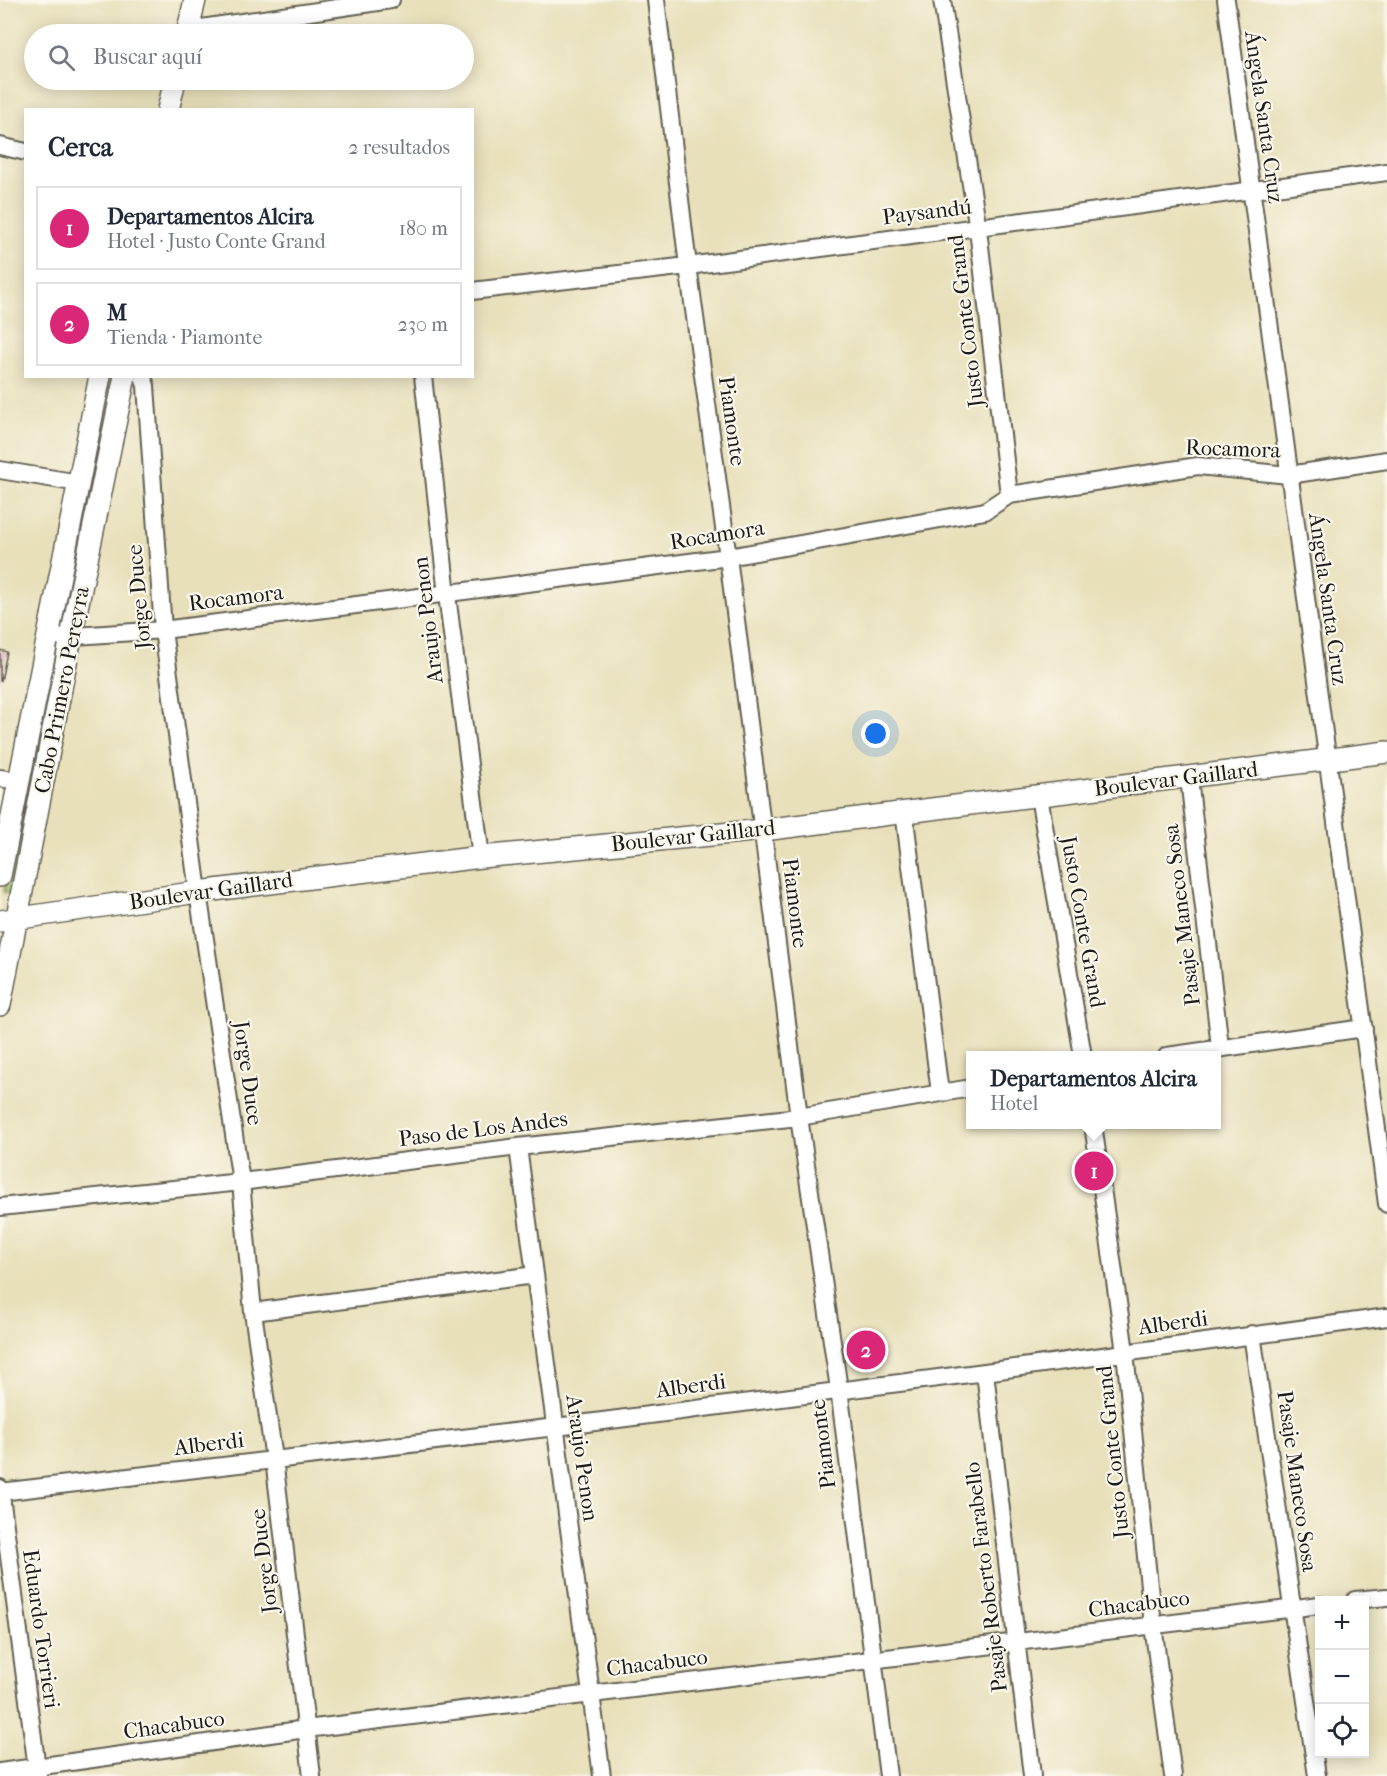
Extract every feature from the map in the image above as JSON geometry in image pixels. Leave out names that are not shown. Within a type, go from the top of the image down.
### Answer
[{"type":"street","points":[[189,24],[195,0]]},
{"type":"street","points":[[238,24],[390,0]]},
{"type":"street","name":"Piamonte","points":[[656,0],[688,266],[728,557],[799,1117],[839,1389],[888,1776]]},
{"type":"street","name":"Justo Conte Grand","points":[[942,0],[978,228],[1009,495]]},
{"type":"street","name":"Ángela Santa Cruz","points":[[1226,0],[1387,1204]]},
{"type":"street","points":[[168,108],[173,90]]},
{"type":"street","points":[[0,146],[24,152]]},
{"type":"street","name":"Paysandú","points":[[474,291],[688,266],[1387,172]]},
{"type":"street","name":"Cabo Primero Pereyra","points":[[0,876],[9,780],[47,637],[100,378]]},
{"type":"street","name":"Cabo Primero Pereyra","points":[[0,1005],[9,920],[71,637],[124,378]]},
{"type":"street","name":"Jorge Duce","points":[[144,378],[163,630],[198,892],[241,1182],[253,1312],[274,1459],[312,1776]]},
{"type":"street","name":"Araujo Penon","points":[[423,378],[447,595],[481,856]]},
{"type":"street","name":"Rocamora","points":[[47,637],[163,630],[728,557],[985,511],[1009,495],[1198,466],[1289,475],[1387,460]]},
{"type":"street","points":[[0,470],[79,483]]},
{"type":"street","name":"Boulevar Gaillard","points":[[9,920],[198,892],[481,856],[763,830],[1387,752]]},
{"type":"street","name":"Pasaje Maneco Sosa","points":[[1189,778],[1220,1047]]},
{"type":"street","name":"Justo Conte Grand","points":[[1039,796],[1082,1051]]},
{"type":"street","points":[[904,812],[940,1093]]},
{"type":"street","points":[[1196,1051],[1364,1028]]},
{"type":"street","name":"Paso de Los Andes","points":[[0,1207],[241,1182],[518,1146],[799,1117],[966,1089]]},
{"type":"street","name":"Justo Conte Grand","points":[[1094,1129],[1125,1352],[1154,1625],[1173,1776]]},
{"type":"street","name":"Araujo Penon","points":[[518,1146],[602,1776]]},
{"type":"street","points":[[253,1312],[535,1275]]},
{"type":"street","name":"Alberdi","points":[[0,1491],[556,1427],[1387,1317]]},
{"type":"street","name":"Pasaje Maneco Sosa","points":[[1252,1334],[1317,1776]]},
{"type":"street","name":"Pasaje Roberto Farabello","points":[[985,1372],[1032,1776]]},
{"type":"street","name":"Eduardo Torrieri","points":[[0,1491],[38,1771]]},
{"type":"street","points":[[1369,1599],[1387,1597]]},
{"type":"street","name":"Chacabuco","points":[[0,1772],[38,1771],[306,1729],[1315,1606]]},
{"type":"green space","points":[[109,383],[116,385],[67,614],[59,612]]},
{"type":"green space","points":[[53,664],[61,665],[12,894],[4,892]]},
{"type":"building","points":[[0,650],[7,652],[1,681],[0,681]]},
{"type":"place","name":"Departamentos Alcira","points":[[1094,1171]]},
{"type":"place","name":"M","points":[[866,1350]]}]
